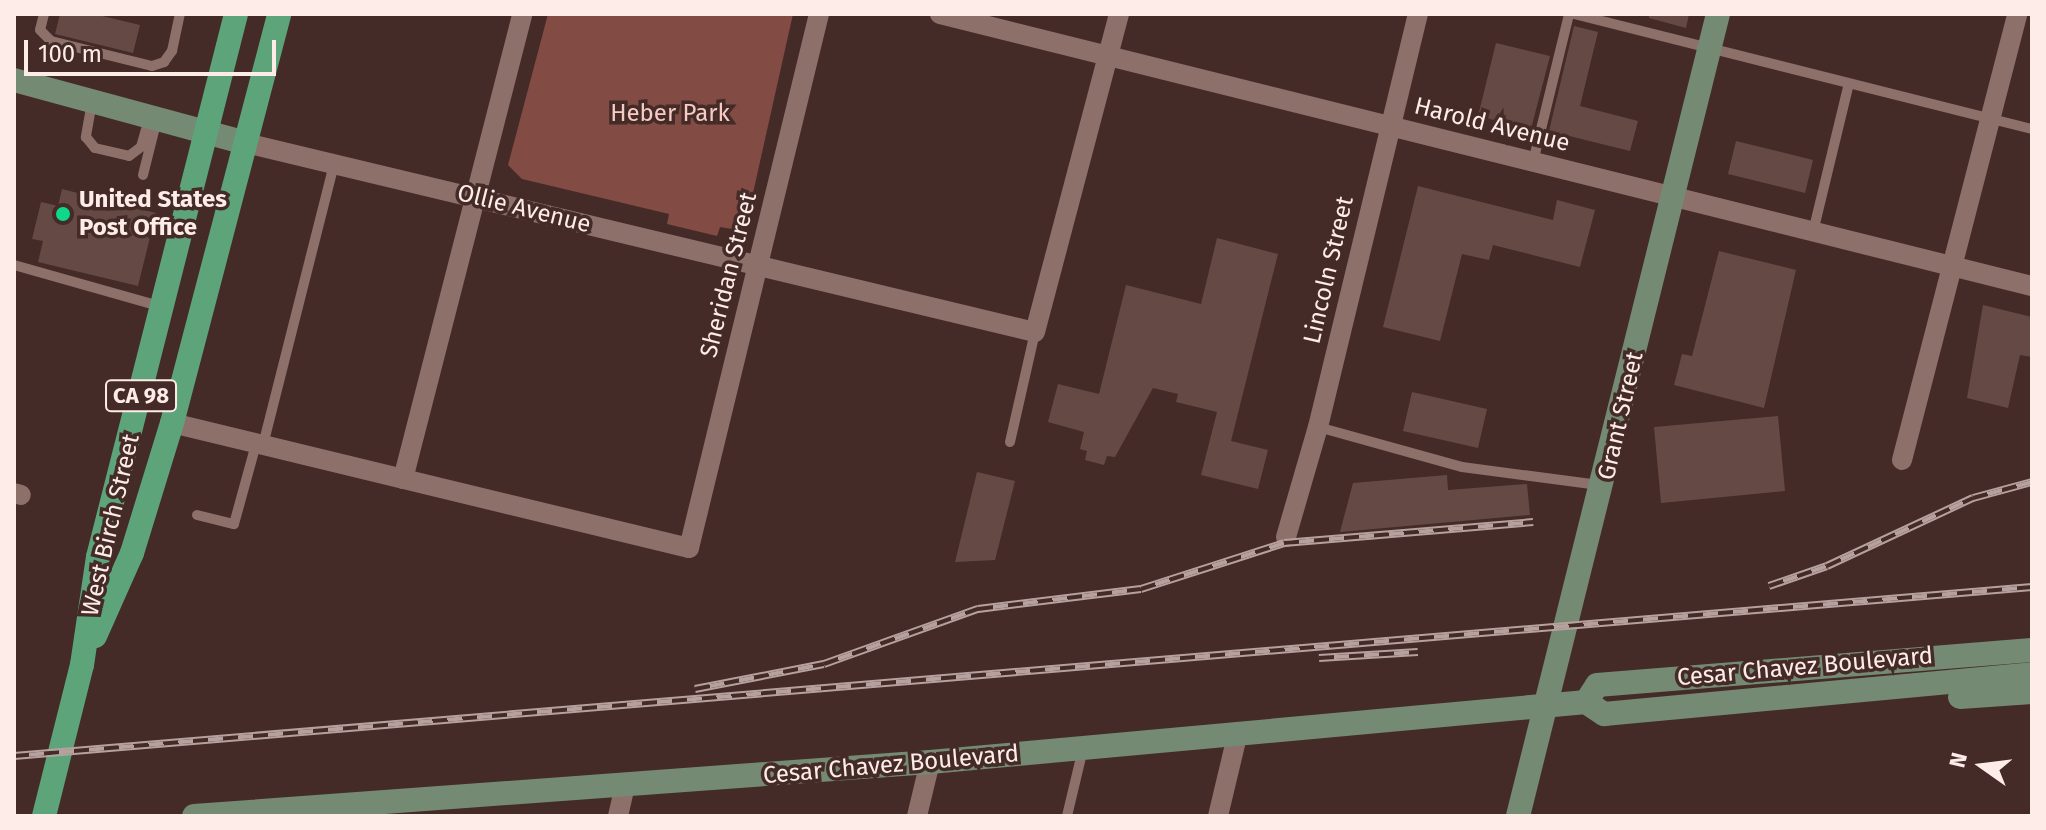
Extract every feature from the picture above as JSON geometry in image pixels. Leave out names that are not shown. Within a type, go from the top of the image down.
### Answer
[{"type":"main road","name":"West Birch Street","points":[[44,816],[82,665],[98,557],[236,14]]},
{"type":"main road","name":"West Birch Street","points":[[82,665],[132,553],[172,423],[279,14]]},
{"type":"main road","name":"Grant Street","points":[[1518,816],[1604,486],[1718,14]]},
{"type":"main road","name":"Ollie Avenue","points":[[14,80],[205,128],[246,143]]},
{"type":"main road","name":"Cesar Chavez Boulevard","points":[[1586,702],[1597,685],[2032,650]]},
{"type":"main road","name":"Cesar Chavez Boulevard","points":[[194,816],[930,762],[1586,702],[1604,714],[2032,674]]},
{"type":"main road","points":[[1742,700],[1768,713],[2032,692]]},
{"type":"street","points":[[172,423],[403,479],[522,14]]},
{"type":"street","name":"Sheridan Street","points":[[403,479],[689,548],[819,14]]},
{"type":"street","name":"Harold Avenue","points":[[940,14],[2032,286]]},
{"type":"street","points":[[1035,332],[1119,14]]},
{"type":"street","name":"Lincoln Street","points":[[1286,537],[1318,427],[1418,14]]},
{"type":"street","points":[[1902,460],[2017,14]]},
{"type":"street","name":"Ollie Avenue","points":[[246,143],[1035,332]]},
{"type":"street","points":[[1218,816],[1237,736]]},
{"type":"street","points":[[917,816],[930,762]]},
{"type":"street","points":[[618,816],[625,786]]},
{"type":"lane","points":[[44,14],[40,30],[51,41],[152,66],[164,62],[180,14]]},
{"type":"lane","points":[[1533,162],[1572,14],[2032,129]]},
{"type":"lane","points":[[1813,233],[1849,83]]},
{"type":"lane","points":[[92,100],[86,137],[95,148],[129,156],[141,147],[154,115]]},
{"type":"lane","points":[[143,175],[154,115]]},
{"type":"lane","points":[[197,515],[234,524],[260,444],[334,164]]},
{"type":"lane","points":[[14,265],[162,307]]},
{"type":"lane","points":[[1010,442],[1035,332]]},
{"type":"lane","points":[[1318,427],[1462,467],[1604,486]]},
{"type":"lane","points":[[1067,816],[1083,749]]},
{"type":"green space","name":"Heber Park","points":[[548,14],[793,14],[747,220],[732,229],[720,227],[717,236],[667,224],[669,214],[522,179],[508,165]]},
{"type":"building","points":[[60,14],[94,14],[140,25],[133,53],[55,34]]},
{"type":"building","points":[[1649,14],[1689,14],[1686,28],[1649,18]]},
{"type":"building","points":[[1574,26],[1598,32],[1580,106],[1638,121],[1630,151],[1549,131]]},
{"type":"building","points":[[1496,43],[1550,56],[1531,129],[1478,116]]},
{"type":"building","points":[[1736,141],[1813,160],[1805,193],[1728,174]]},
{"type":"building","points":[[1418,186],[1553,220],[1557,200],[1595,210],[1580,267],[1493,245],[1489,260],[1462,254],[1440,341],[1383,327]]},
{"type":"building","points":[[62,189],[156,213],[138,286],[38,262],[43,241],[32,239],[41,202],[58,206]]},
{"type":"building","points":[[1217,238],[1278,254],[1231,441],[1268,450],[1258,489],[1201,475],[1217,412],[1176,402],[1178,394],[1153,388],[1115,457],[1107,456],[1104,465],[1085,460],[1087,451],[1080,449],[1084,432],[1048,422],[1058,384],[1099,394],[1126,285],[1201,304]]},
{"type":"building","points":[[1719,251],[1796,270],[1764,408],[1674,385],[1682,354],[1692,356]]},
{"type":"building","points":[[1983,305],[2032,317],[2032,357],[2020,355],[2008,408],[1967,398]]},
{"type":"building","points":[[1412,392],[1487,409],[1478,448],[1403,431]]},
{"type":"building","points":[[1778,416],[1785,491],[1661,503],[1654,427]]},
{"type":"building","points":[[977,472],[1015,481],[995,560],[955,562]]},
{"type":"building","points":[[1447,475],[1448,490],[1527,484],[1530,515],[1340,532],[1353,483]]},
{"type":"railway","points":[[1769,586],[1827,566],[1973,498],[2032,482]]},
{"type":"railway","points":[[695,689],[824,664],[978,609],[1141,589],[1284,543],[1533,522]]},
{"type":"railway","points":[[14,756],[2032,587]]},
{"type":"railway","points":[[1319,658],[1418,652]]},
{"type":"place","name":"United States Post Office","points":[[63,214]]}]
